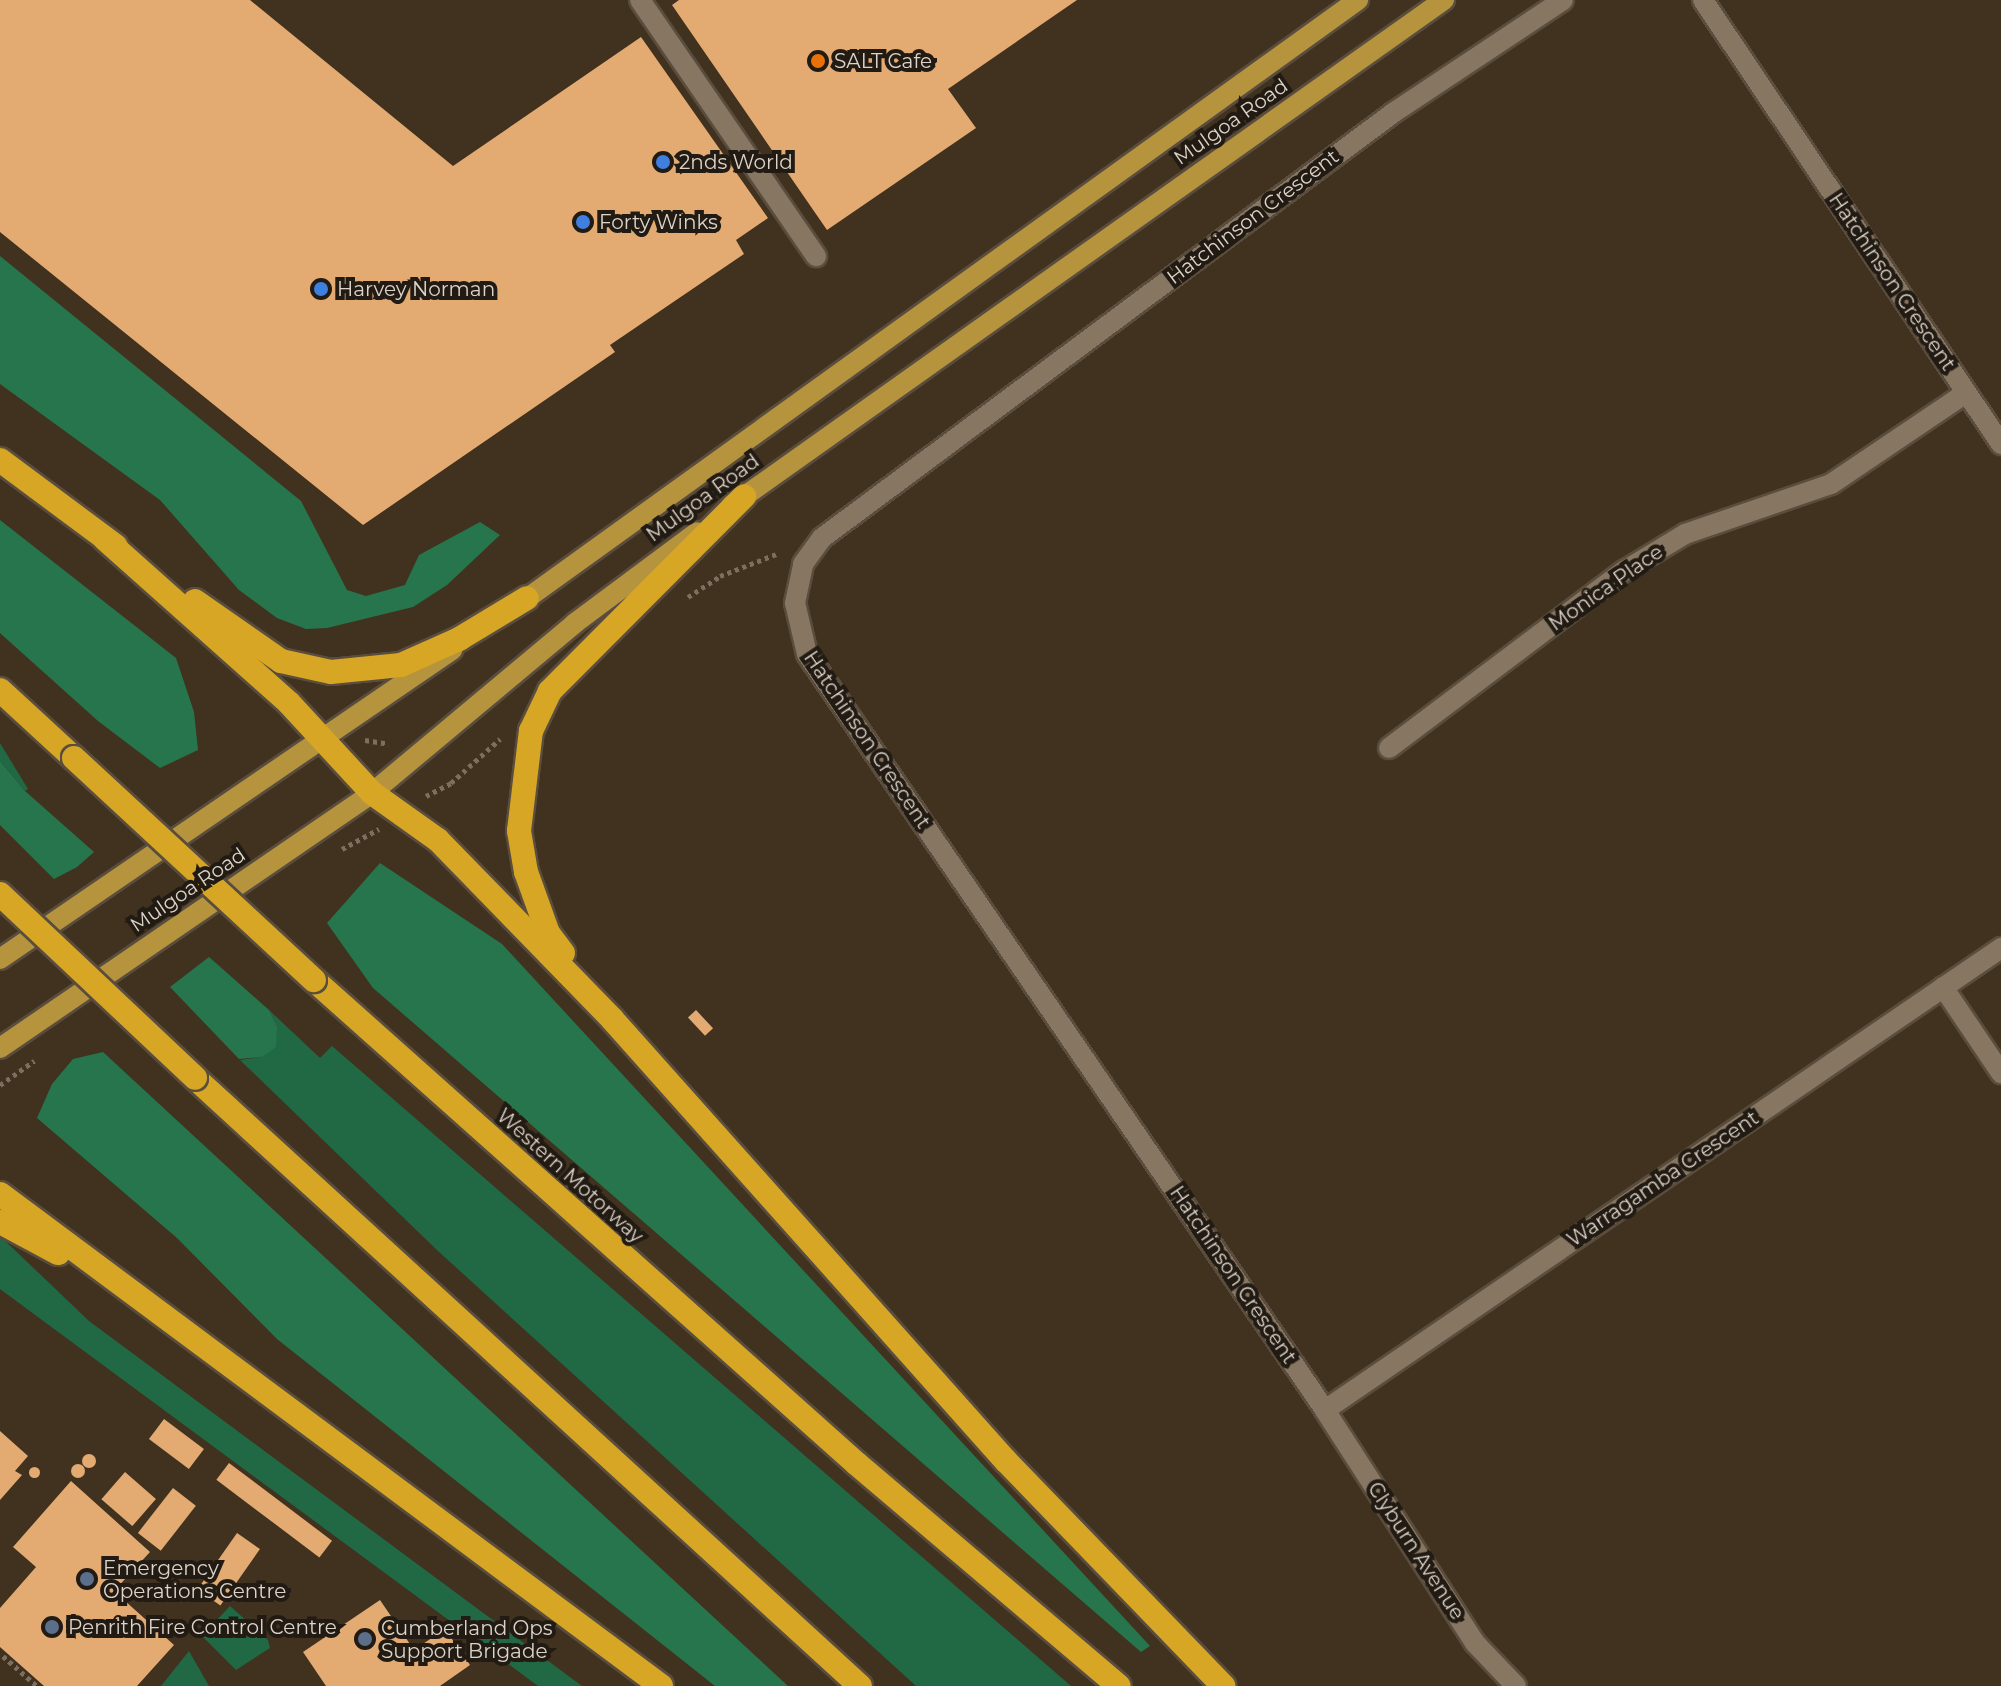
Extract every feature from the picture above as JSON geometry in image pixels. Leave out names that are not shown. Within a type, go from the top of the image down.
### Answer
[{"type":"highway","points":[[0,460],[105,539],[281,661],[331,672],[401,665],[459,639],[527,598]]},
{"type":"highway","points":[[612,1019],[548,933],[526,872],[519,831],[531,731],[550,691],[744,496]]},
{"type":"highway","points":[[105,539],[322,738],[372,793],[438,840],[612,1019],[1006,1461],[1223,1686]]},
{"type":"highway","name":"Western Motorway","points":[[0,690],[314,980],[857,1464],[1119,1686]]},
{"type":"highway","points":[[0,894],[195,1078],[860,1686]]},
{"type":"highway","points":[[0,1194],[661,1686]]},
{"type":"highway","points":[[0,1222],[127,1289]]},
{"type":"main road","name":"Mulgoa Road","points":[[0,959],[527,598],[1358,0]]},
{"type":"main road","name":"Mulgoa Road","points":[[0,1048],[372,793],[575,623],[744,496],[1444,0]]},
{"type":"street","points":[[640,0],[816,256]]},
{"type":"street","name":"Hatchinson Crescent","points":[[1325,1410],[807,654],[796,621],[796,585],[810,550],[822,538],[1393,113],[1563,0]]},
{"type":"street","name":"Hatchinson Crescent","points":[[1703,0],[2001,444]]},
{"type":"street","name":"Monica Place","points":[[1389,748],[1624,571],[1685,534],[1831,484],[1966,393]]},
{"type":"street","name":"Warragamba Crescent","points":[[1325,1410],[2001,948]]},
{"type":"street","points":[[1943,987],[2001,1073]]},
{"type":"street","name":"Clyburn Avenue","points":[[1325,1410],[1475,1643],[1516,1686]]},
{"type":"path","points":[[682,600],[720,576],[822,538]]},
{"type":"path","points":[[420,798],[451,783],[497,746],[502,734]]},
{"type":"path","points":[[364,740],[389,744]]},
{"type":"path","points":[[3,1656],[37,1686]]},
{"type":"green space","points":[[0,256],[301,501],[347,590],[366,596],[405,585],[419,555],[480,522],[500,535],[447,585],[413,607],[327,628],[306,629],[277,618],[239,590],[160,500],[0,384]]},
{"type":"green space","points":[[0,520],[176,658],[194,712],[198,750],[160,768],[98,721],[0,633]]},
{"type":"green space","points":[[0,743],[28,789],[25,791],[0,761]]},
{"type":"green space","points":[[0,761],[25,791],[94,852],[77,867],[54,879],[0,825]]},
{"type":"green space","points":[[380,863],[502,944],[1150,1646],[1141,1652],[373,988],[327,923]]},
{"type":"green space","points":[[209,957],[269,1010],[277,1026],[276,1047],[262,1057],[239,1059],[170,987]]},
{"type":"green space","points":[[269,1010],[320,1058],[332,1046],[1071,1686],[916,1686],[438,1251],[240,1060],[262,1057],[277,1026]]},
{"type":"green space","points":[[103,1052],[788,1686],[715,1686],[277,1339],[177,1238],[37,1118],[52,1084],[73,1059]]},
{"type":"green space","points":[[0,1236],[89,1321],[582,1686],[538,1686],[0,1289]]},
{"type":"green space","points":[[230,1606],[268,1640],[270,1648],[236,1670],[202,1636]]},
{"type":"green space","points":[[189,1651],[209,1686],[161,1686]]},
{"type":"building","name":"Harvey Norman","points":[[0,0],[250,0],[453,166],[641,37],[768,218],[736,240],[744,254],[610,345],[615,352],[363,525],[0,232]]},
{"type":"building","points":[[679,0],[1077,0],[948,89],[976,128],[827,230],[672,5]]},
{"type":"building","points":[[696,1010],[713,1028],[705,1036],[688,1018]]},
{"type":"building","points":[[164,1419],[204,1449],[189,1469],[149,1439]]},
{"type":"building","points":[[0,1431],[28,1456],[15,1471],[22,1475],[0,1500]]},
{"type":"building","points":[[89,1454],[96,1461],[89,1468],[82,1461]]},
{"type":"building","points":[[229,1463],[332,1541],[319,1557],[216,1480]]},
{"type":"building","points":[[78,1464],[85,1471],[78,1478],[71,1471]]},
{"type":"building","points":[[34,1466],[40,1472],[34,1478],[28,1472]]},
{"type":"building","points":[[125,1472],[156,1499],[132,1526],[101,1499]]},
{"type":"building","points":[[71,1481],[150,1552],[114,1591],[174,1645],[137,1686],[44,1686],[0,1647],[0,1608],[36,1567],[13,1547]]},
{"type":"building","points":[[173,1488],[196,1506],[161,1551],[138,1533]]},
{"type":"building","points":[[237,1533],[260,1549],[220,1606],[197,1590]]},
{"type":"building","name":"Cumberland Ops Support Brigade","points":[[380,1600],[414,1650],[445,1629],[470,1665],[440,1686],[326,1686],[303,1652]]},
{"type":"place","name":"SALT Cafe","points":[[818,61]]},
{"type":"place","name":"2nds World","points":[[663,162]]},
{"type":"place","name":"Forty Winks","points":[[583,222]]},
{"type":"place","name":"Harvey Norman","points":[[321,289]]},
{"type":"place","name":"Emergency Operations Centre","points":[[87,1579]]},
{"type":"place","name":"Penrith Fire Control Centre","points":[[52,1627]]},
{"type":"place","name":"Cumberland Ops Support Brigade","points":[[365,1639]]}]
